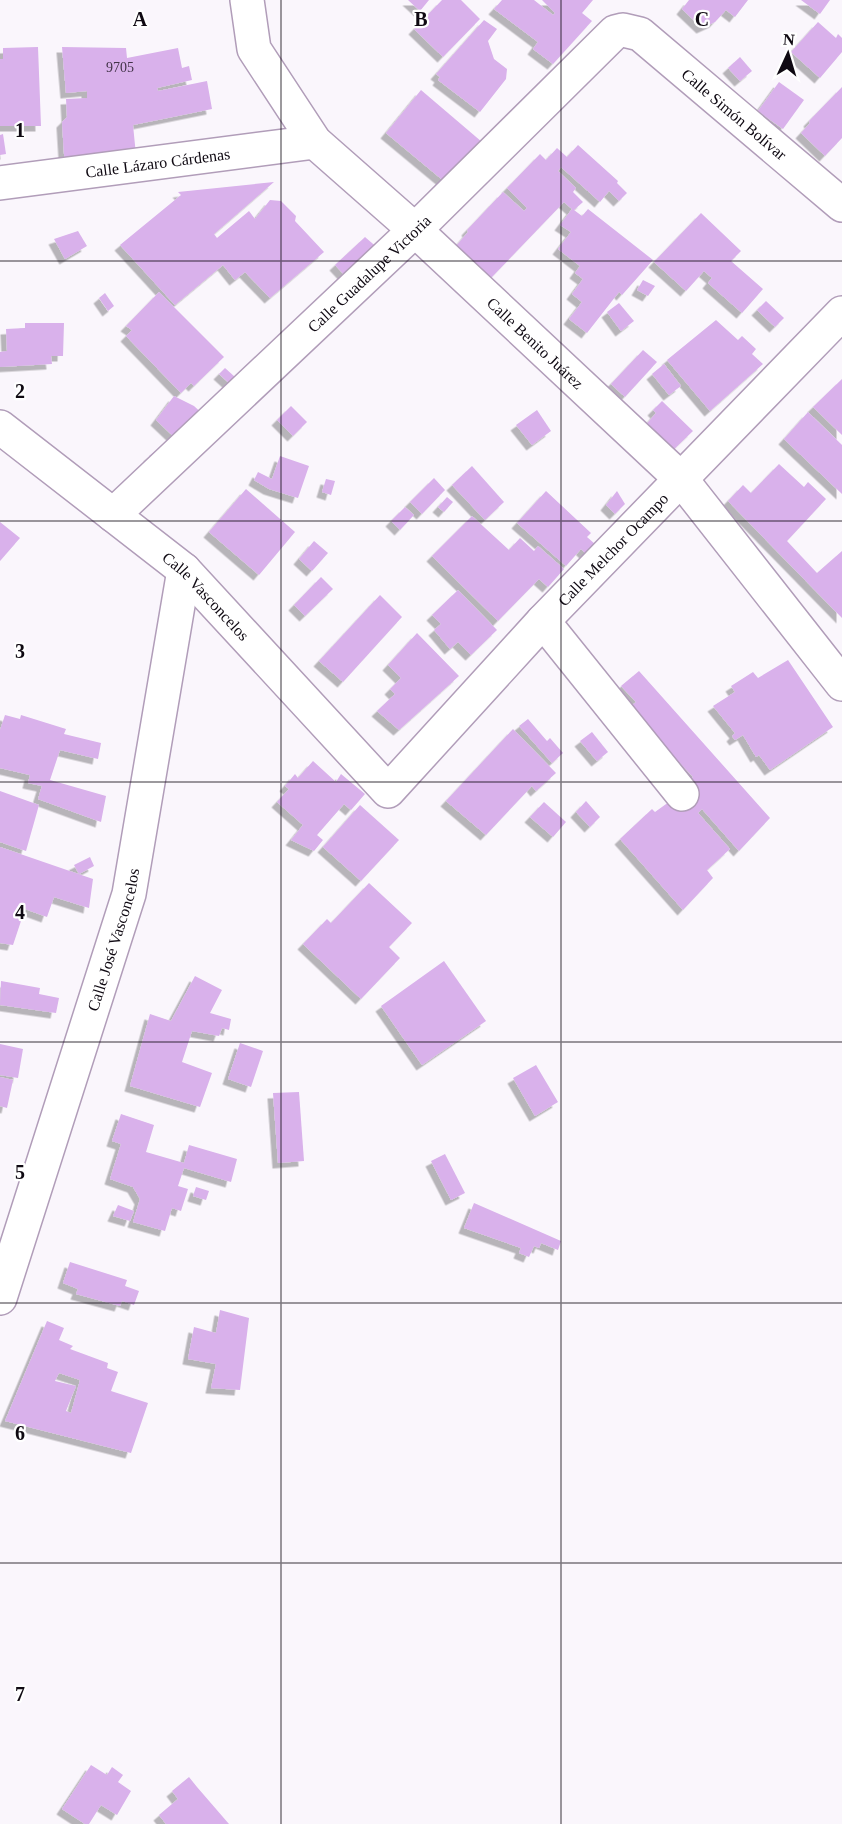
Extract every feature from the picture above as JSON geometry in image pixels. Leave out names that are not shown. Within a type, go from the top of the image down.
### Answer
[{"type":"street","name":"Calle Benito Juárez","points":[[247,0],[254,49],[315,142],[414,230],[681,480],[842,684]]},
{"type":"street","name":"Calle Simón Bolívar","points":[[623,30],[639,34],[842,205]]},
{"type":"street","name":"Calle Guadalupe Victoria","points":[[113,515],[414,230],[609,37],[623,30]]},
{"type":"street","name":"Calle Lázaro Cárdenas","points":[[0,183],[315,142]]},
{"type":"street","name":"Calle Melchor Ocampo","points":[[388,791],[543,621],[842,313]]},
{"type":"street","name":"Calle Vasconcelos","points":[[0,427],[184,570],[388,791]]},
{"type":"street","name":"Calle José Vasconcelos","points":[[0,1298],[129,894],[184,570]]},
{"type":"street","points":[[543,621],[682,794]]},
{"type":"building","points":[[408,0],[429,0],[420,11]]},
{"type":"building","points":[[442,0],[461,0],[480,19],[443,57],[414,29]]},
{"type":"building","points":[[502,0],[534,0],[553,15],[555,13],[542,0],[593,0],[582,13],[592,21],[553,64],[533,49],[538,42],[494,9]]},
{"type":"building","points":[[689,0],[748,0],[735,17],[726,10],[715,22],[702,28],[682,9]]},
{"type":"building","points":[[801,0],[830,0],[820,14]]},
{"type":"building","points":[[484,20],[497,29],[488,41],[494,59],[507,69],[506,79],[480,112],[438,80],[440,77],[436,74]]},
{"type":"building","points":[[818,22],[836,38],[838,34],[842,38],[842,52],[820,78],[791,52]]},
{"type":"building","points":[[38,47],[41,126],[0,126],[0,59],[3,59],[3,48]]},
{"type":"building","points":[[62,47],[126,48],[127,58],[178,48],[182,68],[189,66],[192,80],[157,88],[158,91],[207,81],[212,109],[133,125],[137,165],[65,170],[62,122],[67,117],[66,99],[87,98],[87,91],[66,93]]},
{"type":"building","points":[[740,57],[752,71],[740,81],[728,68]]},
{"type":"building","points":[[779,82],[804,100],[783,129],[758,111]]},
{"type":"building","points":[[842,87],[842,138],[825,156],[801,133],[810,123],[809,121]]},
{"type":"building","points":[[421,90],[482,142],[445,182],[386,133]]},
{"type":"building","points":[[3,134],[6,154],[0,155],[0,135]]},
{"type":"building","points":[[578,145],[618,181],[617,183],[627,193],[619,201],[609,191],[600,202],[561,167],[558,171],[576,188],[573,192],[583,202],[574,210],[582,216],[588,209],[653,260],[622,295],[619,292],[587,333],[569,319],[582,302],[572,294],[583,279],[575,273],[580,266],[558,249],[571,232],[560,225],[572,209],[564,202],[491,278],[456,246],[468,232],[467,230],[503,192],[524,211],[527,208],[507,188],[540,154],[546,160],[557,148],[567,157]]},
{"type":"building","points":[[274,182],[214,234],[217,238],[249,211],[255,219],[270,200],[281,201],[296,216],[295,221],[324,252],[270,298],[245,272],[235,280],[223,265],[175,305],[120,245],[181,195],[178,192]]},
{"type":"building","points":[[701,213],[741,251],[731,261],[763,289],[742,313],[708,283],[712,278],[704,271],[686,291],[654,262]]},
{"type":"building","points":[[78,231],[87,246],[65,259],[54,239]]},
{"type":"building","points":[[365,237],[380,250],[350,281],[335,265]]},
{"type":"building","points":[[643,280],[655,286],[648,296],[637,290]]},
{"type":"building","points":[[159,292],[224,357],[194,386],[191,383],[181,393],[126,336],[132,330],[126,326]]},
{"type":"building","points":[[105,293],[114,306],[108,311],[99,298]]},
{"type":"building","points":[[766,301],[784,318],[775,327],[757,310]]},
{"type":"building","points":[[619,303],[634,321],[621,331],[607,312]]},
{"type":"building","points":[[716,320],[738,340],[742,336],[756,349],[752,354],[763,364],[710,411],[667,360]]},
{"type":"building","points":[[25,323],[64,323],[63,356],[51,356],[52,364],[0,367],[0,352],[7,351],[6,329],[25,328]]},
{"type":"building","points":[[643,350],[657,362],[625,397],[611,384]]},
{"type":"building","points":[[664,364],[681,386],[669,395],[652,374]]},
{"type":"building","points":[[225,368],[235,377],[229,383],[219,374]]},
{"type":"building","points":[[842,379],[842,435],[813,407]]},
{"type":"building","points":[[174,396],[194,406],[206,417],[156,465],[149,456],[174,437],[156,420]]},
{"type":"building","points":[[662,401],[693,431],[670,453],[644,427],[656,413],[653,410]]},
{"type":"building","points":[[291,406],[307,422],[293,436],[277,420]]},
{"type":"building","points":[[537,410],[551,431],[532,445],[516,425]]},
{"type":"building","points":[[808,412],[842,445],[842,494],[784,439]]},
{"type":"building","points":[[280,456],[309,466],[298,498],[269,489],[254,480],[258,472],[272,479]]},
{"type":"building","points":[[779,464],[804,487],[808,482],[826,499],[787,541],[817,573],[842,551],[842,618],[728,501],[743,485],[751,493]]},
{"type":"building","points":[[472,466],[504,502],[485,520],[452,485]]},
{"type":"building","points":[[434,478],[445,490],[422,514],[410,502]]},
{"type":"building","points":[[326,479],[335,481],[331,495],[322,492]]},
{"type":"building","points":[[246,489],[295,532],[259,575],[209,532]]},
{"type":"building","points":[[546,491],[591,533],[587,537],[595,544],[586,554],[581,549],[566,566],[517,523]]},
{"type":"building","points":[[617,491],[625,504],[615,514],[606,505]]},
{"type":"building","points":[[447,497],[453,502],[444,512],[438,507]]},
{"type":"building","points":[[405,507],[414,515],[400,530],[391,521]]},
{"type":"building","points":[[472,516],[509,550],[520,538],[534,551],[538,546],[564,569],[548,587],[539,579],[498,621],[432,556]]},
{"type":"building","points":[[0,522],[20,538],[0,561]]},
{"type":"building","points":[[314,541],[328,553],[312,571],[299,559]]},
{"type":"building","points":[[321,577],[333,589],[305,616],[294,605]]},
{"type":"building","points":[[458,590],[497,630],[471,655],[458,642],[450,649],[434,630],[441,624],[432,615]]},
{"type":"building","points":[[380,595],[402,617],[343,682],[319,661]]},
{"type":"building","points":[[417,633],[459,676],[399,730],[377,711],[395,694],[390,689],[401,678],[388,665]]},
{"type":"building","points":[[788,660],[833,727],[770,770],[759,755],[756,757],[743,735],[735,740],[732,736],[735,733],[713,706],[735,692],[731,686],[753,672],[758,678]]},
{"type":"building","points":[[639,671],[770,818],[739,851],[702,809],[698,813],[730,849],[707,870],[713,878],[683,910],[620,839],[652,809],[655,812],[680,794],[693,808],[697,804],[682,787],[693,777],[629,708],[636,702],[621,686]]},
{"type":"building","points":[[5,715],[20,719],[21,715],[66,729],[64,734],[101,743],[98,759],[60,750],[50,780],[106,796],[101,822],[38,799],[42,786],[28,783],[30,775],[0,768],[0,730]]},
{"type":"building","points":[[528,719],[547,741],[550,738],[563,753],[552,763],[519,726]]},
{"type":"building","points":[[513,729],[556,773],[536,791],[532,786],[486,835],[446,801]]},
{"type":"building","points":[[592,732],[608,752],[597,761],[580,741]]},
{"type":"building","points":[[313,761],[336,782],[341,774],[365,794],[351,810],[344,804],[317,835],[323,840],[314,851],[291,840],[303,825],[277,802],[289,789],[285,786],[295,774],[298,778]]},
{"type":"building","points":[[0,791],[39,805],[26,851],[0,842]]},
{"type":"building","points":[[586,801],[600,817],[590,827],[576,812]]},
{"type":"building","points":[[544,802],[566,822],[553,837],[530,817]]},
{"type":"building","points":[[360,805],[399,840],[361,881],[323,847]]},
{"type":"building","points":[[0,847],[93,879],[89,908],[54,897],[47,917],[25,909],[13,945],[0,943]]},
{"type":"building","points":[[90,857],[94,866],[79,874],[74,865]]},
{"type":"building","points":[[369,883],[412,923],[389,947],[400,958],[361,999],[303,944],[327,919],[331,923]]},
{"type":"building","points":[[444,961],[486,1021],[422,1065],[381,1006]]},
{"type":"building","points":[[195,976],[222,990],[210,1013],[231,1019],[229,1030],[222,1028],[219,1036],[192,1031],[182,1062],[212,1073],[200,1107],[130,1086],[150,1014],[171,1021]]},
{"type":"building","points":[[1,981],[40,988],[39,994],[59,998],[56,1013],[0,1005]]},
{"type":"building","points":[[240,1043],[263,1051],[251,1087],[228,1079]]},
{"type":"building","points":[[0,1044],[23,1049],[18,1078],[0,1075]]},
{"type":"building","points":[[536,1065],[558,1102],[535,1116],[513,1078]]},
{"type":"building","points":[[0,1077],[13,1080],[7,1108],[0,1106]]},
{"type":"building","points":[[299,1092],[304,1161],[278,1163],[273,1093]]},
{"type":"building","points":[[121,1114],[154,1125],[146,1152],[184,1163],[189,1145],[237,1159],[231,1182],[184,1168],[178,1186],[188,1189],[181,1211],[172,1208],[165,1231],[133,1222],[140,1199],[133,1187],[110,1179],[121,1144],[112,1141]]},
{"type":"building","points":[[445,1154],[465,1193],[451,1200],[431,1161]]},
{"type":"building","points":[[196,1187],[209,1191],[206,1200],[193,1196]]},
{"type":"building","points":[[474,1203],[561,1241],[558,1250],[541,1243],[539,1248],[534,1246],[529,1257],[519,1253],[521,1248],[464,1228]]},
{"type":"building","points":[[118,1205],[134,1211],[130,1221],[113,1216]]},
{"type":"building","points":[[70,1262],[127,1280],[125,1286],[139,1291],[134,1305],[122,1301],[120,1306],[76,1294],[78,1289],[63,1283]]},
{"type":"building","points":[[220,1310],[249,1318],[240,1390],[211,1388],[216,1364],[188,1359],[194,1327],[216,1333]]},
{"type":"building","points":[[47,1321],[64,1328],[59,1340],[73,1346],[70,1349],[108,1363],[107,1368],[118,1372],[111,1391],[148,1403],[131,1453],[5,1421]],"holes":[[[59,1373],[80,1380],[71,1413],[66,1411],[76,1386],[55,1381]]]},
{"type":"building","points":[[91,1765],[107,1775],[112,1767],[123,1775],[118,1782],[131,1791],[117,1815],[101,1805],[89,1824],[85,1824],[62,1809]]},
{"type":"building","points":[[189,1777],[229,1824],[166,1824],[159,1815],[178,1799],[172,1791]]}]
